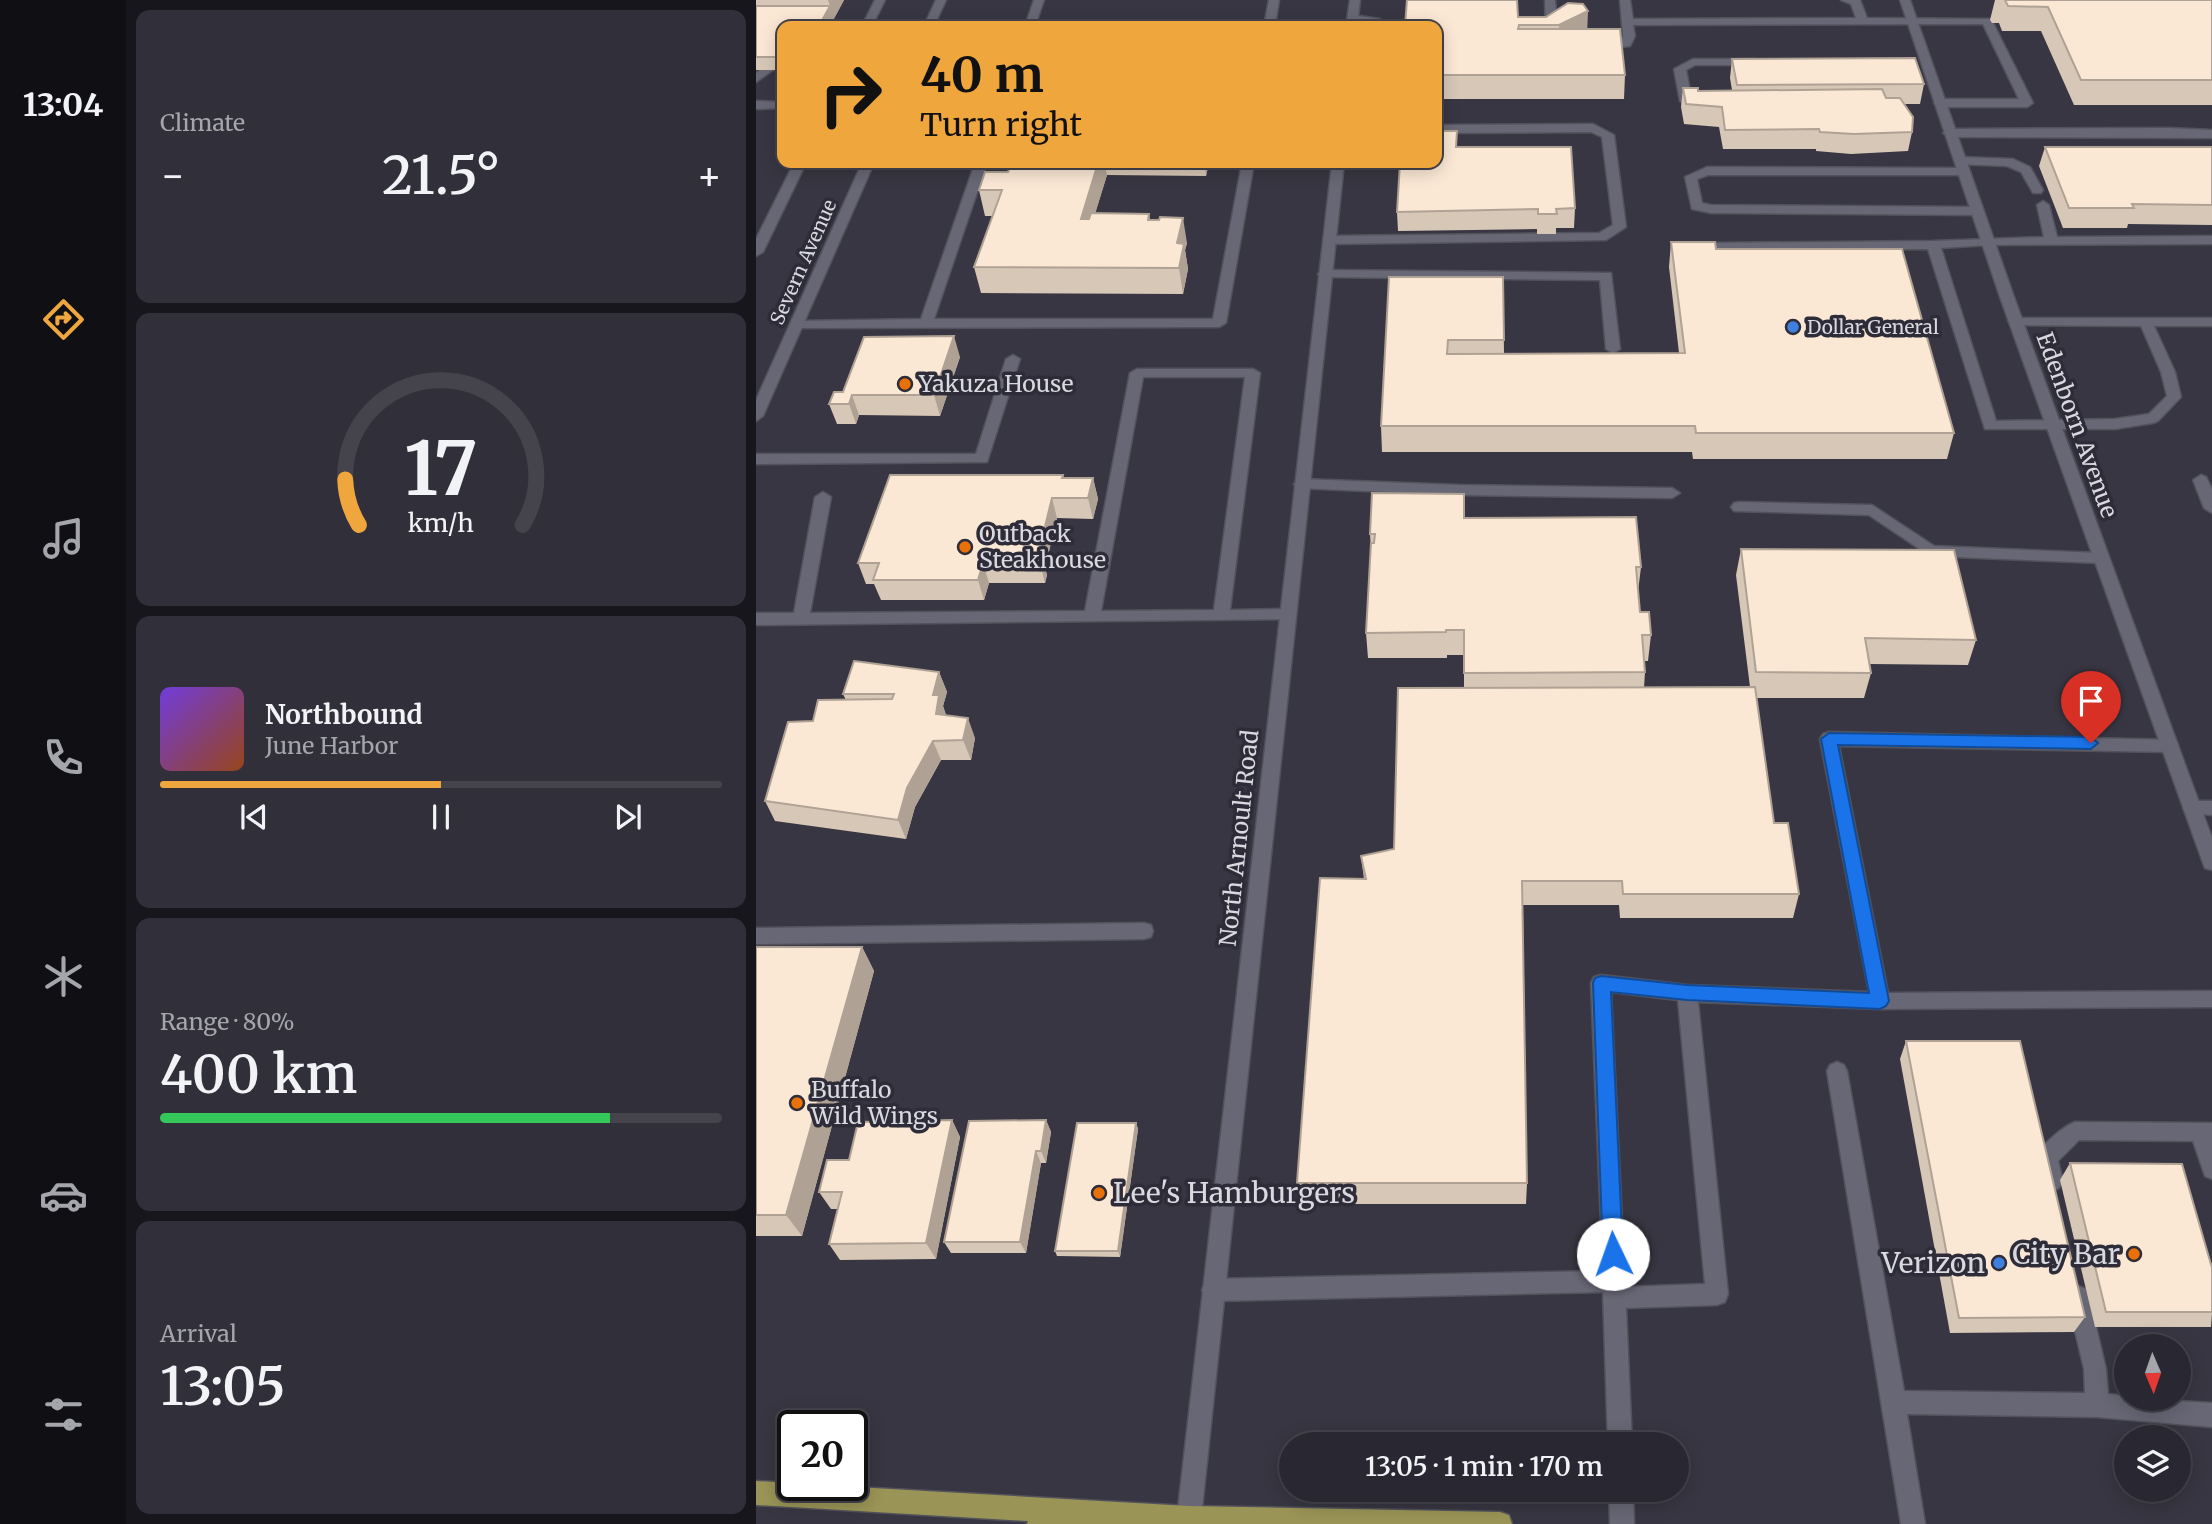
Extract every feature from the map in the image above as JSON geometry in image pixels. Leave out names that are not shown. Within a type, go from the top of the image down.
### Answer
[{"type":"main road","points":[[756,1493],[1189,1518],[1500,1524]]},
{"type":"main road","points":[[1039,1524],[1095,1513]]},
{"type":"street","points":[[870,21],[880,0]]},
{"type":"street","points":[[931,21],[941,0]]},
{"type":"street","points":[[1032,21],[1039,0]]},
{"type":"street","points":[[1271,21],[1274,0]]},
{"type":"street","points":[[1353,21],[1355,0]]},
{"type":"street","points":[[1550,0],[1552,37]]},
{"type":"street","points":[[1591,46],[1626,44],[1629,36],[1625,0]]},
{"type":"street","points":[[1846,0],[1855,1],[1863,23]]},
{"type":"street","name":"Edenborn Avenue","points":[[1905,0],[1913,23],[1919,62],[1940,103],[2052,425],[2212,863]]},
{"type":"street","points":[[1628,22],[1987,22],[2028,103],[1940,103]]},
{"type":"street","points":[[1686,101],[1680,69],[1693,62],[1762,62]]},
{"type":"street","points":[[756,79],[767,70]]},
{"type":"street","points":[[756,105],[777,105]]},
{"type":"street","points":[[1329,240],[1601,237],[1620,228],[1608,135],[1593,128],[1442,129]]},
{"type":"street","points":[[1949,133],[2212,134]]},
{"type":"street","points":[[1977,211],[1711,209],[1696,206],[1691,177],[1707,171],[1962,166],[2010,162],[2026,170],[2036,190]]},
{"type":"street","name":"Severn Avenue","points":[[756,252],[798,168]]},
{"type":"street","name":"Severn Avenue","points":[[756,416],[762,390],[797,325],[867,168]]},
{"type":"street","points":[[926,323],[979,168]]},
{"type":"street","points":[[797,325],[1219,323],[1247,168]]},
{"type":"street","name":"North Arnoult Road","points":[[1189,1518],[1337,168]]},
{"type":"street","points":[[2043,205],[2051,241]]},
{"type":"street","points":[[1709,247],[1933,245],[1987,241],[2212,240]]},
{"type":"street","points":[[1933,245],[1990,426],[2115,424],[2153,418],[2174,397],[2168,372],[2146,322]]},
{"type":"street","points":[[1325,274],[1606,276],[1613,349]]},
{"type":"street","points":[[2015,321],[2212,322]]},
{"type":"street","points":[[756,459],[982,458],[1013,359]]},
{"type":"street","points":[[1092,616],[1137,373],[1253,373],[1221,615]]},
{"type":"street","points":[[2201,480],[2212,508]]},
{"type":"street","points":[[1302,484],[1459,490],[1672,493]]},
{"type":"street","points":[[801,618],[823,496]]},
{"type":"street","points":[[1739,507],[1872,510],[1930,551],[2100,558]]},
{"type":"street","points":[[756,619],[1288,615]]},
{"type":"street","points":[[1880,1001],[1829,739],[2169,745]]},
{"type":"street","points":[[2192,808],[2212,808]]},
{"type":"street","points":[[756,936],[1144,931]]},
{"type":"street","points":[[1620,1432],[1601,983],[1687,993],[1880,1001],[2212,999]]},
{"type":"street","points":[[1213,1290],[1614,1289],[1717,1294],[1687,993]]},
{"type":"street","points":[[1837,1071],[1913,1524]]},
{"type":"street","points":[[2056,1197],[2047,1158],[2075,1131],[2206,1132],[2212,1168]]},
{"type":"street","points":[[2074,1276],[2095,1369],[2097,1405]]},
{"type":"street","points":[[1894,1402],[2097,1405],[2212,1415]]},
{"type":"street","points":[[1621,1502],[1622,1524]]},
{"type":"building","points":[[1407,0],[1517,0],[1518,17],[1546,17],[1568,3],[1583,4],[1588,11],[1559,25],[1519,25],[1518,29],[1620,29],[1625,75],[1442,75],[1442,21],[1405,21]]},
{"type":"building","points":[[2005,0],[2212,0],[2212,80],[2081,80],[2048,7],[2008,6]]},
{"type":"building","points":[[756,6],[830,6],[822,21],[777,21],[777,57],[756,57]]},
{"type":"building","points":[[1915,58],[1924,84],[1737,85],[1732,59]]},
{"type":"building","points":[[1683,88],[1698,88],[1698,91],[1882,89],[1886,98],[1900,98],[1913,117],[1912,132],[1854,134],[1820,132],[1819,129],[1725,130],[1722,107],[1686,104]]},
{"type":"building","points":[[1442,131],[1457,131],[1456,147],[1571,147],[1575,208],[1556,209],[1557,214],[1538,214],[1538,209],[1397,212],[1400,168],[1442,168]]},
{"type":"building","points":[[2045,147],[2212,147],[2212,205],[2132,204],[2134,208],[2069,208]]},
{"type":"building","points":[[1010,168],[1096,168],[1081,219],[1089,219],[1091,213],[1149,214],[1148,220],[1159,220],[1160,217],[1183,218],[1177,243],[1184,244],[1179,268],[974,267],[1002,190],[979,190],[985,172],[1008,172]]},
{"type":"building","points":[[1671,242],[1715,242],[1716,249],[1902,249],[1954,433],[1696,433],[1695,426],[1381,426],[1389,277],[1503,277],[1504,340],[1448,340],[1447,354],[1685,353]]},
{"type":"building","points":[[954,336],[934,395],[852,395],[849,404],[829,404],[834,392],[843,392],[864,337]]},
{"type":"building","name":"Outback Steakhouse","points":[[890,475],[1063,475],[1062,478],[1093,478],[1088,498],[1052,498],[1038,555],[1041,555],[1039,563],[983,563],[978,580],[873,580],[879,563],[858,563]]},
{"type":"building","points":[[1372,493],[1464,494],[1464,518],[1636,517],[1641,567],[1636,567],[1640,612],[1649,612],[1651,635],[1642,635],[1645,672],[1464,673],[1464,630],[1366,633],[1371,543],[1374,543],[1375,534],[1370,534]]},
{"type":"building","points":[[1741,549],[1954,550],[1976,640],[1865,638],[1871,673],[1756,672]]},
{"type":"building","points":[[854,661],[939,672],[933,695],[939,695],[936,714],[968,718],[963,740],[933,741],[907,788],[898,820],[765,801],[788,722],[813,721],[818,700],[892,699],[894,694],[843,694]]},
{"type":"building","points":[[1755,687],[1774,823],[1788,823],[1799,894],[1623,894],[1622,881],[1522,881],[1527,1183],[1297,1183],[1320,878],[1366,879],[1361,856],[1394,849],[1398,688]]},
{"type":"building","name":"Buffalo Wild Wings","points":[[756,947],[862,947],[786,1215],[756,1215]]},
{"type":"building","points":[[1906,1041],[2020,1041],[2085,1317],[1959,1318]]},
{"type":"building","points":[[952,1120],[926,1243],[829,1244],[842,1192],[819,1192],[827,1160],[849,1160],[858,1122]]},
{"type":"building","points":[[1046,1120],[1041,1151],[1036,1151],[1020,1242],[944,1242],[969,1121]]},
{"type":"building","name":"Lee's Hamburgers","points":[[1077,1123],[1136,1123],[1118,1251],[1055,1251]]},
{"type":"building","name":"City Bar","points":[[2070,1163],[2182,1164],[2212,1268],[2212,1312],[2106,1312]]},
{"type":"place","name":"Dollar General","points":[[1793,327]]},
{"type":"place","name":"Yakuza House","points":[[905,384]]},
{"type":"place","name":"Outback Steakhouse","points":[[965,547]]},
{"type":"place","name":"Buffalo Wild Wings","points":[[797,1103]]},
{"type":"place","name":"Lee's Hamburgers","points":[[1099,1193]]},
{"type":"place","name":"City Bar","points":[[2134,1254]]},
{"type":"place","name":"Verizon","points":[[1999,1263]]},
{"type":"route","points":[[1613,1254],[1601,983],[1687,993],[1880,1001],[1829,739],[2091,743]]}]
